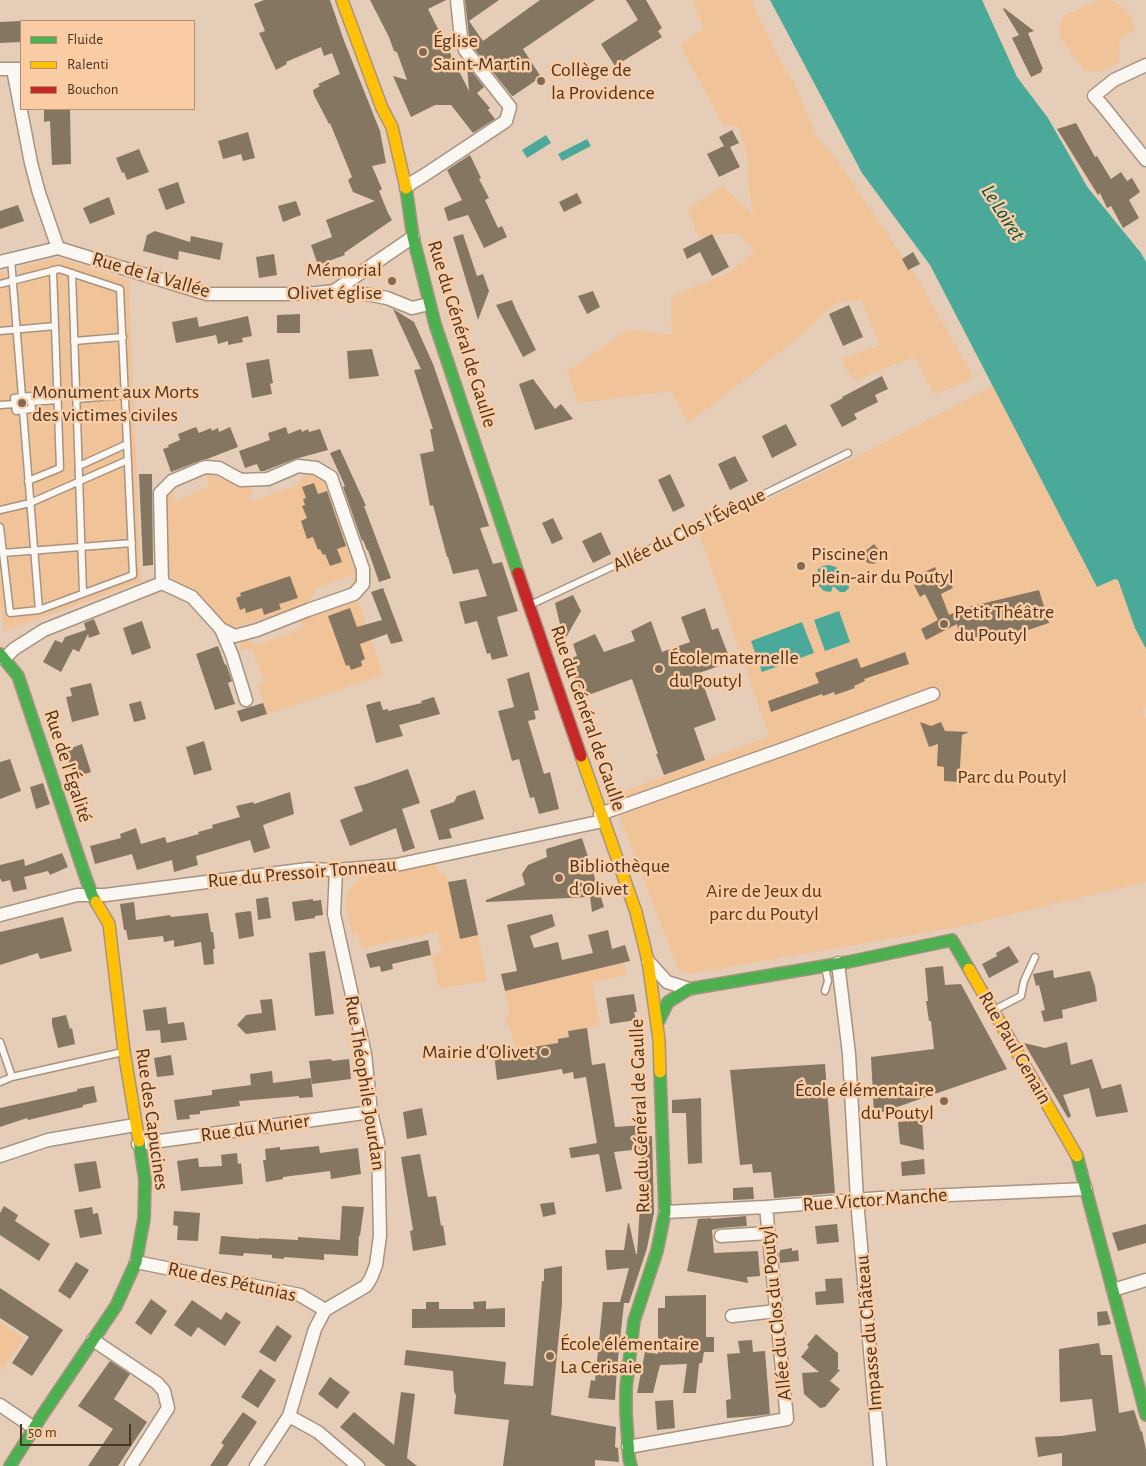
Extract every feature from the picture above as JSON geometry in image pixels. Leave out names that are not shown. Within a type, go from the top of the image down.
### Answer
[{"type":"street","name":"Rue du Général de Gaulle","points":[[342,0],[378,99],[392,127],[406,188],[413,237],[438,333],[529,605],[636,912],[648,961],[660,1040],[665,1212],[657,1251],[634,1322],[626,1388],[628,1447],[631,1466]]},
{"type":"street","points":[[406,188],[506,121],[510,107],[465,50],[461,38],[457,0]]},
{"type":"street","points":[[1146,65],[1114,80],[1094,96],[1146,160]]},
{"type":"street","points":[[0,69],[17,69],[20,91]]},
{"type":"street","points":[[5,260],[58,248],[38,193],[30,163],[23,110]]},
{"type":"street","name":"Rue de la Vallée","points":[[334,291],[413,237]]},
{"type":"street","name":"Rue de la Vallée","points":[[58,248],[207,294],[317,294],[334,291],[387,298],[412,308],[429,304]]},
{"type":"street","points":[[162,583],[160,493],[172,481],[205,466],[219,468],[241,480],[268,479],[298,466],[316,468],[331,477],[363,569],[362,584],[354,594],[257,630],[235,636],[221,629]]},
{"type":"street","points":[[2,656],[44,630],[162,583],[192,597],[221,629],[232,655],[246,700]]},
{"type":"street","name":"Rue de l'Égalité","points":[[2,656],[18,676],[92,895]]},
{"type":"street","name":"Rue du Pressoir Tonneau","points":[[0,916],[77,895],[105,895],[308,869],[336,870],[396,865],[602,817],[933,694]]},
{"type":"street","name":"Rue Théophile Jourdan","points":[[325,1310],[366,1286],[376,1265],[380,1236],[378,1142],[371,1112],[364,1054],[334,914],[336,870]]},
{"type":"street","name":"Rue des Capucines","points":[[10,1466],[116,1306],[136,1262],[144,1219],[145,1180],[124,1051],[109,924],[92,895]]},
{"type":"street","name":"Rue Paul Genain","points":[[657,1024],[668,1002],[689,990],[952,940],[1077,1155],[1146,1415]]},
{"type":"street","points":[[648,961],[667,982],[689,990]]},
{"type":"street","name":"Impasse du Château","points":[[831,964],[849,1054],[857,1200],[880,1466]]},
{"type":"street","name":"Rue du Murier","points":[[138,1144],[371,1112]]},
{"type":"street","points":[[0,1156],[48,1140],[135,1125]]},
{"type":"street","name":"Rue Victor Manche","points":[[665,1212],[857,1200],[1086,1189]]},
{"type":"street","name":"Allée du Clos du Poutyl","points":[[628,1447],[787,1419],[766,1207]]},
{"type":"street","points":[[721,1236],[768,1233]]},
{"type":"street","name":"Rue des Pétunias","points":[[136,1262],[300,1295],[325,1310]]},
{"type":"street","points":[[1113,1290],[1146,1280]]},
{"type":"street","points":[[256,1466],[290,1416],[315,1329],[325,1310]]},
{"type":"street","points":[[732,1316],[776,1311]]},
{"type":"street","points":[[93,1340],[157,1383],[164,1391],[168,1408],[132,1466]]},
{"type":"street","points":[[0,1404],[34,1428]]},
{"type":"street","points":[[290,1416],[318,1432],[358,1466]]},
{"type":"lane","points":[[5,260],[12,280],[22,397]]},
{"type":"lane","points":[[0,284],[59,269],[120,289],[133,575],[39,610],[10,613],[0,527]]},
{"type":"lane","points":[[28,481],[60,468],[53,270]]},
{"type":"lane","points":[[72,273],[83,593]]},
{"type":"lane","points":[[0,331],[55,326]]},
{"type":"lane","points":[[74,341],[122,337]]},
{"type":"lane","points":[[76,399],[125,395]]},
{"type":"lane","points":[[30,396],[31,402],[32,409],[16,412],[14,398],[30,396]]},
{"type":"lane","points":[[31,402],[57,400]]},
{"type":"lane","points":[[0,405],[15,404]]},
{"type":"lane","points":[[23,411],[39,610]]},
{"type":"lane","points":[[79,466],[127,444]]},
{"type":"lane","name":"Allée du Clos l'Évêque","points":[[529,605],[697,528],[848,453]]},
{"type":"lane","points":[[0,510],[30,503],[128,460]]},
{"type":"lane","points":[[3,553],[132,544]]},
{"type":"lane","points":[[993,1011],[1021,996],[1024,982],[1035,957]]},
{"type":"lane","points":[[825,991],[831,964]]},
{"type":"lane","points":[[0,1042],[12,1078]]},
{"type":"lane","points":[[0,1082],[124,1051]]},
{"type":"green space","points":[[692,0],[751,0],[783,67],[793,80],[817,137],[838,161],[918,279],[974,378],[935,395],[914,357],[854,381],[841,359],[880,345],[861,300],[836,303],[797,339],[689,423],[671,391],[578,403],[567,371],[629,329],[672,335],[671,297],[730,272],[755,251],[738,233],[699,237],[688,209],[723,186],[753,214],[746,150],[738,126],[724,126],[680,45],[704,28]]},
{"type":"green space","points":[[1100,0],[1116,2],[1130,14],[1136,29],[1120,38],[1120,63],[1097,72],[1085,71],[1060,37],[1059,24],[1065,15]]},
{"type":"green space","points":[[59,258],[129,281],[141,582],[4,631],[0,602],[0,272],[3,271],[7,275],[19,275],[19,269],[22,266]]},
{"type":"green space","name":"Parc du Poutyl","points":[[993,386],[1097,587],[1115,579],[1118,580],[1135,628],[1146,647],[1146,707],[1143,707],[1144,718],[1146,718],[1146,882],[962,926],[689,974],[678,969],[612,796],[769,736],[699,533],[874,448]]},
{"type":"green space","points":[[305,471],[319,475],[326,481],[359,576],[355,586],[348,591],[354,575],[317,588],[308,605],[238,627],[229,626],[223,622],[195,592],[167,576],[164,494],[176,485],[173,502],[209,487],[206,475],[212,475],[253,488],[249,502],[298,485]]},
{"type":"green space","points":[[353,600],[359,602],[383,675],[267,714],[258,686],[264,682],[252,649],[240,651],[241,640],[244,637],[258,645],[306,627],[293,618]]},
{"type":"green space","points":[[436,863],[439,874],[446,873],[460,939],[478,935],[487,981],[439,988],[431,955],[442,952],[437,932],[362,948],[358,934],[352,935],[346,907],[346,896],[352,886],[361,878]]},
{"type":"green space","points":[[624,963],[627,975],[592,982],[600,1026],[568,1031],[569,1037],[558,1039],[558,1043],[515,1048],[512,1032],[504,1020],[509,1014],[505,991]]},
{"type":"green space","points":[[0,1322],[24,1338],[0,1372]]},
{"type":"water","name":"Le Loiret","points":[[770,0],[982,0],[1017,77],[1048,118],[1088,188],[1141,253],[1146,262],[1146,649],[1135,628],[1118,580],[1115,579],[1097,587],[930,265],[862,173]]},
{"type":"water","points":[[546,135],[551,143],[527,158],[522,150]]},
{"type":"water","points":[[587,139],[591,146],[562,161],[558,154]]},
{"type":"water","points":[[829,565],[836,567],[848,581],[849,588],[845,592],[840,592],[833,586],[831,592],[824,591],[819,586],[816,575],[818,569]]},
{"type":"water","points":[[839,611],[850,642],[825,651],[814,620]]},
{"type":"water","points":[[802,622],[814,653],[762,672],[751,641]]},
{"type":"building","points":[[264,0],[330,0],[380,131],[386,163],[372,166],[382,189],[379,191],[392,220],[344,253],[345,255],[318,265],[311,245],[332,237],[326,220],[375,201],[353,192],[348,180],[352,177],[330,123],[314,95],[313,90],[320,86],[318,84],[340,74],[332,53],[324,56],[321,47],[286,62],[287,64],[276,70],[259,33],[265,31],[254,4]]},
{"type":"building","name":"Église Saint-Martin","points":[[370,0],[446,0],[428,9],[469,91],[467,65],[484,87],[477,93],[490,108],[488,110],[495,119],[473,133],[451,105],[435,105],[411,117],[393,76],[407,80],[397,52],[394,51]]},
{"type":"building","points":[[465,0],[499,0],[469,21],[483,41],[540,0],[595,0],[523,49],[541,77],[512,96],[472,46]]},
{"type":"building","points":[[626,0],[646,0],[662,28],[658,31],[662,37],[615,66],[601,44],[638,20]]},
{"type":"building","points":[[1004,8],[1034,31],[1028,33],[1043,69],[1041,70],[1042,72],[1031,77],[1012,38],[1019,35]]},
{"type":"building","points":[[20,21],[20,42],[0,43],[0,22]]},
{"type":"building","points":[[44,110],[70,110],[71,164],[52,165],[50,121],[44,122]]},
{"type":"building","points":[[1076,123],[1095,157],[1097,156],[1111,179],[1121,172],[1127,181],[1132,178],[1140,192],[1129,200],[1139,218],[1123,228],[1111,206],[1107,208],[1100,193],[1098,195],[1057,129]]},
{"type":"building","points":[[732,130],[739,143],[730,147],[740,167],[719,177],[707,154],[724,146],[719,137]]},
{"type":"building","points":[[248,132],[255,158],[243,161],[241,154],[223,159],[218,141]]},
{"type":"building","points":[[139,149],[149,172],[127,180],[116,158]]},
{"type":"building","points":[[470,155],[489,198],[485,200],[498,228],[502,226],[507,237],[484,248],[468,215],[448,221],[444,208],[462,200],[447,170]]},
{"type":"building","points":[[178,182],[185,203],[166,210],[158,189]]},
{"type":"building","points":[[577,193],[582,203],[564,212],[559,202]]},
{"type":"building","points":[[109,197],[115,214],[90,224],[83,208]]},
{"type":"building","points":[[296,201],[301,215],[283,222],[278,206]]},
{"type":"building","points":[[18,205],[24,221],[0,229],[0,211]]},
{"type":"building","points":[[155,231],[190,242],[191,236],[223,243],[220,260],[179,251],[178,260],[143,251],[147,235]]},
{"type":"building","points":[[463,234],[477,276],[483,274],[489,291],[478,320],[453,237]]},
{"type":"building","points":[[712,234],[729,267],[712,276],[700,252],[687,259],[683,249]]},
{"type":"building","points":[[913,252],[920,264],[908,270],[902,259]]},
{"type":"building","points":[[274,254],[277,275],[259,278],[256,257]]},
{"type":"building","points":[[593,291],[600,307],[587,314],[578,296]]},
{"type":"building","points":[[512,300],[536,350],[523,357],[496,305]]},
{"type":"building","points":[[849,305],[863,337],[843,346],[829,314]]},
{"type":"building","points":[[393,309],[414,322],[433,364],[489,526],[480,528],[493,564],[502,562],[518,611],[497,617],[508,656],[492,660],[490,653],[487,654],[477,621],[465,624],[459,602],[487,596],[478,569],[453,574],[433,505],[430,506],[420,454],[434,451],[430,429],[433,429],[414,370],[421,369]]},
{"type":"building","points":[[300,314],[300,333],[277,333],[277,315]]},
{"type":"building","points":[[248,316],[252,336],[242,338],[243,342],[228,345],[228,341],[218,344],[216,335],[176,343],[172,322],[197,317],[199,327]]},
{"type":"building","points":[[372,349],[379,376],[349,379],[347,351]]},
{"type":"building","points":[[269,359],[273,383],[270,384],[272,394],[252,398],[246,363]]},
{"type":"building","points":[[882,376],[888,389],[875,395],[878,402],[854,414],[857,419],[842,427],[830,405]]},
{"type":"building","points":[[533,379],[555,409],[561,404],[573,419],[535,430],[519,384]]},
{"type":"building","points":[[786,424],[797,445],[772,458],[762,436]]},
{"type":"building","points":[[196,427],[199,433],[211,428],[212,431],[218,428],[219,432],[230,427],[238,447],[171,472],[163,449],[180,440],[178,434]]},
{"type":"building","points":[[286,427],[288,434],[301,429],[302,432],[308,429],[309,432],[320,429],[328,450],[295,459],[264,471],[260,471],[257,464],[245,468],[239,451],[270,440],[268,433]]},
{"type":"building","points":[[340,449],[366,506],[364,506],[391,578],[379,582],[368,550],[362,541],[343,487],[345,486],[330,453]]},
{"type":"building","points":[[735,456],[748,481],[730,490],[718,464]]},
{"type":"building","points":[[139,474],[152,474],[153,565],[143,566]]},
{"type":"building","points":[[670,474],[685,506],[673,512],[658,480]]},
{"type":"building","points":[[314,483],[318,494],[327,491],[346,546],[337,549],[342,562],[330,566],[325,554],[323,555],[320,549],[318,550],[313,537],[307,539],[301,521],[307,518],[302,506],[305,505],[303,499],[306,498],[302,487]]},
{"type":"building","points":[[553,518],[563,539],[552,544],[542,523]]},
{"type":"building","points":[[601,532],[611,554],[593,563],[582,541]]},
{"type":"building","points":[[874,544],[882,554],[881,559],[874,564],[868,563],[863,559],[863,553]]},
{"type":"building","points":[[935,567],[941,579],[947,576],[953,588],[941,594],[949,615],[964,608],[1039,590],[1049,623],[1013,635],[1011,631],[960,640],[957,624],[926,640],[921,629],[938,620],[925,594],[920,597],[914,585],[925,579],[922,573]]},
{"type":"building","points":[[290,576],[298,598],[279,604],[281,609],[264,615],[262,608],[246,613],[245,608],[240,610],[236,598],[241,596],[240,593]]},
{"type":"building","points":[[383,588],[403,641],[391,644],[387,634],[360,644],[365,659],[361,661],[362,666],[351,670],[349,665],[346,666],[328,616],[350,608],[357,627],[382,620],[371,592]]},
{"type":"building","points":[[573,595],[581,611],[564,641],[555,603]]},
{"type":"building","points":[[705,608],[712,630],[718,628],[731,662],[699,673],[716,720],[694,728],[705,760],[664,775],[632,679],[583,697],[569,659],[577,656],[573,644],[595,634],[604,652],[635,641],[631,631],[651,621],[662,652],[690,642],[681,617]]},
{"type":"building","points":[[94,619],[100,634],[89,638],[88,634],[79,652],[73,649],[61,672],[43,662],[55,640],[62,643],[65,637],[86,630],[84,623]]},
{"type":"building","points":[[142,621],[151,648],[132,655],[123,628]]},
{"type":"building","points":[[218,646],[232,681],[228,683],[235,704],[215,710],[196,654]]},
{"type":"building","points":[[905,652],[909,664],[864,679],[865,681],[854,686],[855,688],[835,695],[834,692],[823,696],[822,694],[771,712],[768,701],[819,683],[815,673],[857,658],[861,668]]},
{"type":"building","points":[[529,672],[539,710],[534,711],[536,719],[528,721],[544,774],[550,772],[559,809],[539,814],[534,797],[530,798],[519,759],[512,761],[498,711],[514,707],[507,679]]},
{"type":"building","points":[[91,683],[99,715],[72,722],[66,697],[72,696],[70,688]]},
{"type":"building","points":[[434,697],[440,714],[399,725],[403,736],[376,743],[366,705],[380,701],[383,710],[388,709],[388,711],[422,703],[421,701]]},
{"type":"building","points":[[141,701],[146,719],[134,722],[129,704]]},
{"type":"building","points":[[263,703],[267,714],[241,722],[237,711]]},
{"type":"building","points":[[920,722],[931,726],[941,722],[945,731],[969,732],[962,735],[959,782],[944,781],[944,767],[937,766],[938,744],[929,747]]},
{"type":"building","points":[[204,741],[212,770],[194,775],[186,747]]},
{"type":"building","points":[[82,744],[91,772],[73,778],[66,750]]},
{"type":"building","points":[[10,759],[21,791],[0,799],[0,762]]},
{"type":"building","points":[[408,769],[420,803],[402,809],[415,848],[403,852],[396,828],[350,846],[340,820],[363,811],[354,787]]},
{"type":"building","points":[[43,783],[50,804],[36,809],[30,787]]},
{"type":"building","points":[[475,790],[484,819],[449,829],[452,838],[439,840],[430,810],[454,802],[457,796]]},
{"type":"building","points":[[290,792],[294,814],[263,825],[270,848],[254,853],[250,840],[196,856],[198,865],[174,872],[172,860],[137,870],[132,854],[95,864],[90,846],[121,838],[120,834],[136,828],[141,844],[165,837],[167,843],[199,834],[198,832],[213,828],[212,825],[240,817],[236,806],[253,802],[254,804]]},
{"type":"building","name":"Bibliothèque d'Olivet","points":[[582,838],[604,907],[592,912],[590,897],[486,902],[486,900],[525,885],[522,874],[528,865],[547,857],[546,849]]},
{"type":"building","points":[[62,853],[68,867],[50,875],[48,871],[24,877],[27,889],[13,892],[10,880],[2,882],[0,878],[0,865],[24,859],[25,866]]},
{"type":"building","points":[[466,879],[478,935],[460,939],[448,882]]},
{"type":"building","points":[[268,897],[271,918],[258,920],[256,899]]},
{"type":"building","points":[[313,899],[313,901],[321,900],[323,915],[295,921],[292,902]]},
{"type":"building","points":[[134,902],[136,920],[170,915],[171,917],[208,913],[215,949],[213,949],[214,964],[204,965],[201,942],[174,947],[174,940],[164,942],[163,936],[128,940],[126,930],[124,930],[120,904]]},
{"type":"building","points":[[251,911],[254,936],[239,939],[235,913]]},
{"type":"building","points":[[552,914],[555,926],[530,936],[534,948],[558,942],[562,960],[593,953],[588,935],[608,930],[612,949],[625,945],[630,961],[505,991],[501,974],[517,971],[507,925]]},
{"type":"building","points":[[63,917],[72,951],[40,959],[38,953],[0,965],[0,932]]},
{"type":"building","points":[[428,940],[431,955],[392,964],[393,969],[381,972],[380,966],[370,968],[366,954]]},
{"type":"building","points":[[1009,946],[1019,962],[989,978],[982,964],[997,956],[996,953]]},
{"type":"building","points":[[325,951],[334,1014],[315,1016],[309,953]]},
{"type":"building","points":[[943,966],[945,985],[961,984],[1007,1069],[874,1115],[871,1057],[934,1049],[931,1021],[929,1021],[926,1001],[928,1001],[925,968]]},
{"type":"building","points":[[1053,970],[1054,978],[1090,971],[1097,1001],[1062,1010],[1063,1018],[1044,1022],[1041,1011],[1045,1010],[1039,985],[1036,986],[1033,974]]},
{"type":"building","points":[[634,994],[637,1012],[634,1012],[636,1020],[610,1024],[606,998]]},
{"type":"building","points":[[272,999],[276,1030],[246,1034],[237,1025],[246,1015],[262,1013],[260,1000]]},
{"type":"building","points":[[166,1007],[168,1024],[184,1022],[187,1040],[161,1043],[160,1030],[146,1031],[143,1010]]},
{"type":"building","points":[[66,1015],[70,1029],[72,1028],[75,1044],[58,1048],[52,1018]]},
{"type":"building","points":[[587,1028],[592,1065],[605,1063],[615,1127],[643,1125],[644,1137],[652,1136],[654,1213],[647,1248],[629,1303],[624,1303],[615,1400],[588,1398],[591,1380],[595,1381],[603,1302],[620,1302],[629,1268],[607,1270],[605,1250],[624,1250],[628,1223],[637,1254],[642,1173],[641,1149],[614,1152],[622,1189],[606,1192],[599,1154],[571,1158],[569,1148],[597,1143],[586,1077],[574,1079],[573,1072],[563,1074],[562,1069],[497,1080],[494,1053],[558,1043],[558,1039],[569,1037],[568,1031]]},
{"type":"building","points":[[1067,1042],[1071,1065],[1092,1059],[1102,1089],[1121,1084],[1128,1112],[1096,1117],[1089,1088],[1063,1095],[1071,1116],[1068,1118],[1024,1043],[1045,1048]]},
{"type":"building","points":[[171,1055],[174,1075],[157,1077],[154,1058]]},
{"type":"building","points":[[331,1059],[332,1061],[349,1059],[351,1079],[312,1084],[309,1061]]},
{"type":"building","points":[[825,1064],[835,1193],[774,1198],[771,1172],[753,1173],[752,1164],[740,1165],[730,1070]]},
{"type":"building","points":[[272,1071],[273,1083],[311,1078],[313,1097],[299,1098],[299,1096],[239,1101],[240,1106],[200,1111],[200,1114],[189,1115],[190,1119],[177,1120],[174,1100],[212,1095],[212,1090],[251,1085],[250,1074]]},
{"type":"building","points":[[94,1086],[97,1102],[28,1120],[27,1118],[0,1127],[0,1108]]},
{"type":"building","points":[[701,1098],[702,1163],[688,1164],[686,1113],[672,1113],[672,1100]]},
{"type":"building","points":[[422,1108],[427,1135],[407,1139],[403,1112]]},
{"type":"building","points":[[922,1120],[924,1150],[900,1144],[898,1122]]},
{"type":"building","points":[[319,1146],[320,1153],[358,1148],[361,1174],[331,1179],[330,1171],[283,1177],[283,1179],[266,1182],[263,1160],[266,1160],[265,1149],[280,1147],[280,1150]]},
{"type":"building","points":[[237,1153],[238,1164],[241,1163],[243,1184],[181,1191],[177,1161],[198,1158],[199,1167],[222,1166],[221,1155]]},
{"type":"building","points":[[420,1154],[428,1197],[436,1196],[446,1245],[413,1251],[410,1231],[413,1230],[401,1157]]},
{"type":"building","points":[[924,1159],[925,1174],[902,1176],[901,1162]]},
{"type":"building","points":[[96,1161],[101,1188],[79,1192],[74,1164]]},
{"type":"building","points":[[753,1187],[754,1199],[733,1200],[733,1188]]},
{"type":"building","points":[[554,1202],[556,1214],[543,1217],[540,1204]]},
{"type":"building","points":[[4,1206],[18,1215],[15,1221],[50,1244],[39,1261],[0,1235],[0,1213]]},
{"type":"building","points":[[342,1206],[364,1207],[359,1235],[358,1256],[324,1254],[324,1260],[272,1258],[272,1255],[244,1253],[243,1256],[219,1254],[221,1236],[259,1239],[298,1240],[298,1237],[340,1240]]},
{"type":"building","points":[[92,1207],[93,1214],[98,1213],[102,1234],[80,1238],[74,1210]]},
{"type":"building","points":[[174,1211],[200,1213],[198,1241],[177,1240],[178,1226],[173,1225]]},
{"type":"building","points":[[746,1216],[747,1226],[712,1230],[714,1253],[758,1251],[760,1276],[747,1277],[748,1283],[687,1271],[698,1219]]},
{"type":"building","points":[[837,1224],[839,1242],[817,1244],[815,1226]]},
{"type":"building","points":[[1146,1224],[1146,1243],[1118,1251],[1112,1233]]},
{"type":"building","points":[[792,1248],[792,1251],[798,1250],[799,1261],[780,1263],[780,1250]]},
{"type":"building","points":[[76,1262],[89,1270],[70,1299],[58,1291]]},
{"type":"building","points":[[562,1266],[562,1304],[551,1415],[616,1427],[615,1447],[618,1448],[619,1462],[595,1460],[595,1466],[503,1466],[509,1420],[454,1414],[456,1396],[453,1371],[404,1365],[406,1350],[506,1362],[504,1384],[533,1386],[544,1269]]},
{"type":"building","points":[[842,1278],[844,1303],[816,1305],[815,1292],[826,1291],[825,1279]]},
{"type":"building","points":[[0,1288],[63,1330],[32,1376],[12,1363],[29,1337],[0,1318]]},
{"type":"building","points":[[706,1295],[706,1337],[714,1337],[714,1352],[704,1352],[702,1363],[699,1364],[696,1393],[683,1393],[687,1364],[660,1365],[653,1393],[637,1393],[645,1352],[658,1354],[658,1308],[665,1308],[665,1296]]},
{"type":"building","points":[[151,1299],[167,1311],[151,1335],[135,1323]]},
{"type":"building","points":[[192,1300],[221,1320],[226,1312],[241,1322],[225,1346],[198,1327],[191,1337],[174,1325]]},
{"type":"building","points":[[486,1301],[486,1309],[505,1308],[505,1327],[412,1328],[412,1309],[426,1309],[426,1302],[439,1302],[439,1309],[474,1309],[473,1302]]},
{"type":"building","points":[[1107,1311],[1111,1324],[1098,1326],[1097,1312]]},
{"type":"building","points":[[277,1325],[292,1336],[275,1362],[259,1352]]},
{"type":"building","points":[[816,1334],[838,1353],[837,1369],[840,1370],[830,1381],[840,1389],[825,1407],[820,1408],[804,1394],[802,1373],[819,1372],[801,1357],[809,1347],[807,1345]]},
{"type":"building","points":[[752,1340],[753,1352],[765,1351],[770,1414],[727,1418],[726,1400],[731,1399],[727,1354],[740,1353],[738,1341]]},
{"type":"building","points":[[1099,1343],[1101,1355],[1112,1355],[1119,1413],[1134,1410],[1142,1431],[1146,1450],[1146,1466],[1062,1466],[1062,1453],[1038,1457],[1035,1437],[1061,1436],[1096,1431],[1092,1399],[1060,1402],[1059,1349]]},
{"type":"building","points":[[110,1361],[130,1374],[114,1399],[147,1422],[118,1466],[88,1466],[113,1429],[78,1406]]},
{"type":"building","points":[[260,1369],[276,1380],[258,1408],[241,1397]]},
{"type":"building","points":[[330,1377],[350,1392],[337,1409],[318,1394]]},
{"type":"building","points":[[401,1392],[415,1394],[407,1458],[417,1466],[386,1466],[340,1427],[354,1412],[394,1445]]},
{"type":"building","points":[[673,1400],[675,1428],[657,1430],[655,1401]]},
{"type":"building","points":[[243,1412],[257,1422],[227,1466],[210,1466],[224,1445],[221,1443]]},
{"type":"traffic: fast","points":[[406,188],[413,237],[435,324],[518,573]]},
{"type":"traffic: fast","points":[[0,654],[18,676],[84,873],[96,902]]},
{"type":"traffic: fast","points":[[657,1024],[668,1002],[689,989],[848,962],[952,940],[969,969]]},
{"type":"traffic: fast","points":[[631,1466],[626,1412],[626,1388],[634,1321],[657,1251],[665,1212],[660,1072]]},
{"type":"traffic: fast","points":[[10,1466],[116,1306],[136,1262],[144,1219],[145,1180],[139,1141]]},
{"type":"traffic: fast","points":[[1077,1156],[1146,1415]]},
{"type":"traffic: slow","points":[[342,0],[382,108],[392,127],[406,188]]},
{"type":"traffic: slow","points":[[581,756],[636,912],[648,961],[659,1040],[660,1072]]},
{"type":"traffic: slow","points":[[96,902],[109,924],[124,1051],[139,1141]]},
{"type":"traffic: slow","points":[[969,969],[1077,1156]]},
{"type":"traffic: jam","points":[[518,573],[581,756]]},
{"type":"place","name":"Église Saint-Martin","points":[[423,52]]},
{"type":"place","name":"Collège de la Providence","points":[[541,81]]},
{"type":"place","name":"Mémorial Olivet église","points":[[392,281]]},
{"type":"place","name":"Monument aux Morts des victimes civiles","points":[[22,403]]},
{"type":"place","name":"Piscine en plein-air du Poutyl","points":[[801,566]]},
{"type":"place","name":"Petit Théâtre du Poutyl","points":[[944,624]]},
{"type":"place","name":"École maternelle du Poutyl","points":[[659,669]]},
{"type":"place","name":"Bibliothèque d'Olivet","points":[[559,878]]},
{"type":"place","name":"Mairie d'Olivet","points":[[545,1052]]},
{"type":"place","name":"École élémentaire du Poutyl","points":[[944,1101]]},
{"type":"place","name":"École élémentaire La Cerisaie","points":[[550,1356]]},
{"type":"park label","name":"Aire de Jeux du parc du Poutyl","points":[[764,902]]}]
